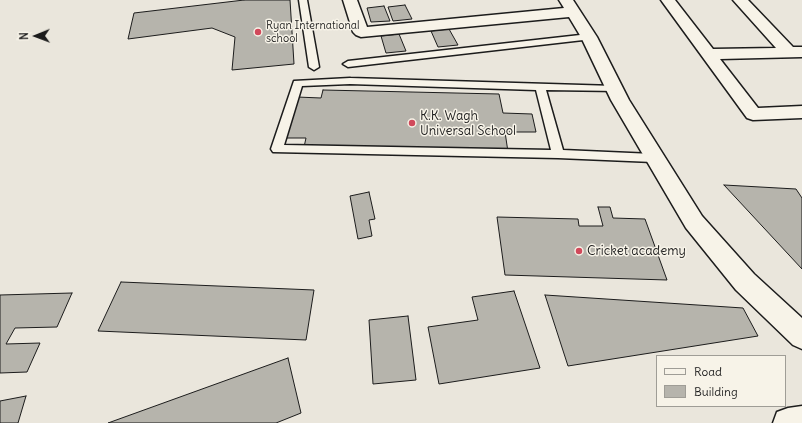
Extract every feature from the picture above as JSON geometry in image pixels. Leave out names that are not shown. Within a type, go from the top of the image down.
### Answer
[{"type":"street","points":[[350,0],[362,32],[569,6],[589,38],[653,158],[694,222],[745,282],[802,336]]},
{"type":"street","points":[[668,0],[753,114],[802,112]]},
{"type":"street","points":[[740,0],[795,52]]},
{"type":"street","points":[[708,54],[795,52]]},
{"type":"street","points":[[788,423],[802,421]]},
{"type":"lane","points":[[303,0],[314,67]]},
{"type":"lane","points":[[348,64],[589,38]]},
{"type":"lane","points":[[615,89],[350,81],[298,83],[277,149],[558,154],[653,158]]},
{"type":"lane","points":[[540,87],[558,154]]},
{"type":"building","name":"Ryan International school","points":[[244,0],[290,0],[294,64],[232,70],[235,37],[212,28],[128,39],[134,13]]},
{"type":"building","points":[[405,5],[412,19],[393,21],[388,7]]},
{"type":"building","points":[[384,6],[390,21],[371,22],[367,8]]},
{"type":"building","points":[[449,29],[458,45],[438,47],[431,31]]},
{"type":"building","points":[[399,34],[406,51],[386,53],[381,36]]},
{"type":"building","name":"K.K. Wagh Universal School","points":[[323,90],[499,94],[503,113],[532,114],[536,132],[505,132],[508,152],[304,147],[306,138],[286,138],[297,97],[321,98]]},
{"type":"building","points":[[724,185],[796,189],[802,198],[802,269]]},
{"type":"building","points":[[369,192],[375,219],[369,220],[372,236],[358,239],[350,196]]},
{"type":"building","name":"Cricket academy","points":[[598,207],[610,207],[613,218],[645,219],[667,280],[505,275],[497,217],[578,219],[579,226],[603,226]]},
{"type":"building","points":[[121,282],[314,290],[306,340],[98,331]]},
{"type":"building","points":[[514,291],[540,368],[439,384],[428,327],[478,320],[472,297]]},
{"type":"building","points":[[72,293],[57,327],[15,328],[6,344],[40,343],[27,372],[0,373],[0,295]]},
{"type":"building","points":[[545,295],[743,308],[758,336],[568,366]]},
{"type":"building","points":[[408,316],[416,380],[373,384],[369,320]]},
{"type":"building","points":[[288,358],[301,413],[276,423],[108,423]]},
{"type":"building","points":[[26,396],[18,423],[0,423],[0,401]]},
{"type":"place","name":"Ryan International school","points":[[258,32]]},
{"type":"place","name":"K.K. Wagh Universal School","points":[[412,123]]},
{"type":"place","name":"Cricket academy","points":[[579,251]]}]
